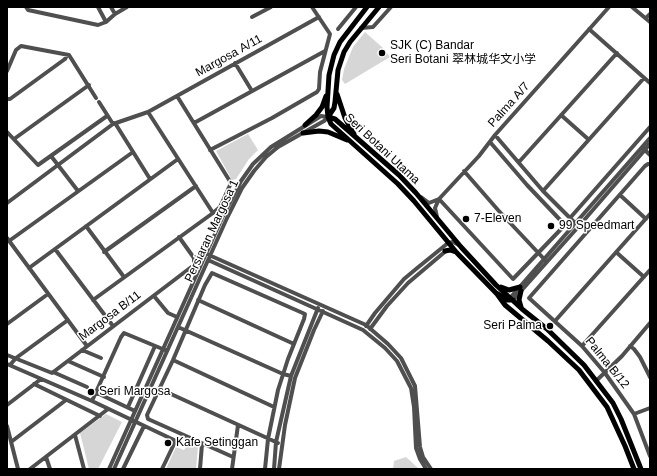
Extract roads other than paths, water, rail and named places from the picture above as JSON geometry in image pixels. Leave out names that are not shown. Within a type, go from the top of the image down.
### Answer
[{"type":"main road","points":[[328,117],[326,106],[331,68],[340,42],[367,7]]},
{"type":"main road","points":[[328,117],[334,108],[337,91],[338,70],[344,52],[361,28],[379,7]]},
{"type":"main road","points":[[305,125],[322,107],[329,83]]},
{"type":"main road","points":[[337,91],[345,118],[359,141]]},
{"type":"main road","name":"Seri Botani Utama","points":[[328,117],[335,119],[398,175],[416,193],[461,247],[496,285],[511,300],[547,329],[570,351],[596,381],[612,403],[621,420],[641,469]]},
{"type":"main road","name":"Seri Botani Utama","points":[[328,117],[331,124],[398,184],[414,201],[457,253],[497,294],[500,300],[579,370],[607,407],[634,469]]},
{"type":"main road","points":[[303,133],[319,131],[328,132],[350,141]]},
{"type":"main road","points":[[444,237],[444,249],[457,253]]},
{"type":"main road","points":[[496,285],[509,290],[521,289],[519,300],[522,309]]},
{"type":"main road","points":[[497,294],[511,300],[512,306],[517,312],[517,315]]},
{"type":"street","points":[[26,7],[28,10],[98,25],[106,22],[115,14],[127,7]]},
{"type":"street","points":[[98,7],[106,22]]},
{"type":"street","points":[[111,7],[115,14]]},
{"type":"street","points":[[252,17],[271,7]]},
{"type":"street","points":[[210,150],[279,114],[317,92],[319,89],[320,72],[330,34],[312,7]]},
{"type":"street","points":[[338,29],[356,7]]},
{"type":"street","points":[[361,28],[373,27],[391,7]]},
{"type":"street","name":"Palma A/7","points":[[439,198],[609,7]]},
{"type":"street","points":[[632,7],[650,22]]},
{"type":"street","points":[[646,18],[650,14]]},
{"type":"street","name":"Margosa A/11","points":[[7,203],[114,124],[148,112],[319,17]]},
{"type":"street","points":[[589,30],[650,83]]},
{"type":"street","points":[[7,71],[16,50],[21,46],[67,55],[72,59],[96,98]]},
{"type":"street","points":[[194,123],[325,51]]},
{"type":"street","points":[[519,162],[617,53]]},
{"type":"street","points":[[7,99],[10,99],[32,84],[65,59],[67,55]]},
{"type":"street","points":[[235,63],[252,91]]},
{"type":"street","points":[[543,190],[644,78]]},
{"type":"street","points":[[14,139],[88,85]]},
{"type":"street","points":[[177,96],[231,183],[240,187]]},
{"type":"street","points":[[99,102],[150,179]]},
{"type":"street","points":[[148,112],[213,213]]},
{"type":"street","points":[[561,115],[588,139]]},
{"type":"street","points":[[7,132],[38,165],[107,116]]},
{"type":"street","name":"Persiaran Margosa 1","points":[[109,469],[166,351],[177,317],[205,256],[250,169],[271,147],[320,116],[328,117]]},
{"type":"street","name":"Persiaran Margosa 1","points":[[114,469],[133,421],[135,410],[178,327],[209,260],[240,187],[266,157],[278,147],[324,121],[328,117]]},
{"type":"street","points":[[570,218],[650,127]]},
{"type":"street","points":[[495,135],[543,190],[578,225]]},
{"type":"street","points":[[511,300],[647,146],[650,138]]},
{"type":"street","points":[[439,198],[513,279],[564,226],[564,224],[527,186],[490,142]]},
{"type":"street","points":[[647,146],[650,155]]},
{"type":"street","points":[[87,346],[8,239],[133,152]]},
{"type":"street","points":[[51,156],[78,191]]},
{"type":"street","points":[[29,268],[178,159]]},
{"type":"street","points":[[646,219],[620,195],[648,165]]},
{"type":"street","points":[[464,171],[545,260]]},
{"type":"street","points":[[93,300],[213,213],[220,207],[231,183]]},
{"type":"street","points":[[104,252],[196,186]]},
{"type":"street","points":[[416,193],[429,203],[439,198]]},
{"type":"street","name":"Palma B/12","points":[[620,195],[528,298],[582,346],[606,373],[634,414],[648,443],[650,456]]},
{"type":"street","points":[[439,198],[436,203],[435,212],[440,222]]},
{"type":"street","points":[[555,321],[650,214]]},
{"type":"street","points":[[86,226],[124,277]]},
{"type":"street","points":[[451,235],[451,244]]},
{"type":"street","name":"Margosa B/11","points":[[53,372],[194,265],[194,258],[179,238]]},
{"type":"street","points":[[451,244],[461,247]]},
{"type":"street","points":[[365,331],[406,281],[451,244]]},
{"type":"street","points":[[55,249],[113,326]]},
{"type":"street","points":[[213,250],[215,260]]},
{"type":"street","points":[[616,252],[644,277]]},
{"type":"street","points":[[205,256],[209,260],[215,260],[368,327],[388,344],[401,358],[413,387],[420,447],[423,457],[431,469]]},
{"type":"street","points":[[215,260],[317,310],[365,331],[385,348],[410,379]]},
{"type":"street","points":[[582,346],[650,270]]},
{"type":"street","points":[[233,457],[202,444],[147,417],[198,300],[212,273],[305,314],[283,374],[274,407],[268,439],[265,469]]},
{"type":"street","points":[[7,324],[48,294]]},
{"type":"street","points":[[154,296],[168,313],[177,317]]},
{"type":"street","points":[[198,300],[294,344]]},
{"type":"street","points":[[274,469],[276,442],[291,376],[320,305]]},
{"type":"street","points":[[279,469],[284,425],[295,378],[314,330],[326,308]]},
{"type":"street","points":[[68,320],[9,364],[92,401],[174,441],[162,469]]},
{"type":"street","points":[[596,381],[606,373],[650,323]]},
{"type":"street","points":[[178,327],[283,374],[291,376]]},
{"type":"street","points":[[92,401],[104,377],[120,337],[124,333],[166,351]]},
{"type":"street","points":[[128,407],[155,346]]},
{"type":"street","points":[[630,346],[640,357],[650,378]]},
{"type":"street","points":[[82,350],[101,358]]},
{"type":"street","points":[[7,355],[50,374],[53,372],[87,387]]},
{"type":"street","points":[[173,360],[274,407]]},
{"type":"street","points":[[68,361],[104,377]]},
{"type":"street","points":[[7,404],[41,379]]},
{"type":"street","points":[[34,384],[100,416]]},
{"type":"street","points":[[413,387],[416,448],[426,469]]},
{"type":"street","points":[[160,389],[282,444]]},
{"type":"street","points":[[96,393],[135,410]]},
{"type":"street","points":[[11,442],[66,400]]},
{"type":"street","points":[[634,414],[650,408]]},
{"type":"street","points":[[30,469],[108,409]]},
{"type":"street","points":[[232,469],[238,425]]},
{"type":"street","points":[[7,426],[18,469]]},
{"type":"street","points":[[123,469],[144,426]]},
{"type":"street","points":[[74,435],[84,469]]},
{"type":"street","points":[[200,469],[202,444]]},
{"type":"street","points":[[46,457],[50,469]]},
{"type":"place","name":"SJK (C) Bandar Seri Botani 翠林城华文小学","points":[[382,53]]},
{"type":"place","name":"7-Eleven","points":[[466,219]]},
{"type":"place","name":"99 Speedmart","points":[[551,226]]},
{"type":"place","name":"Seri Palma","points":[[550,326]]},
{"type":"place","name":"Seri Margosa","points":[[91,392]]},
{"type":"place","name":"Kafe Setinggan","points":[[168,443]]}]
